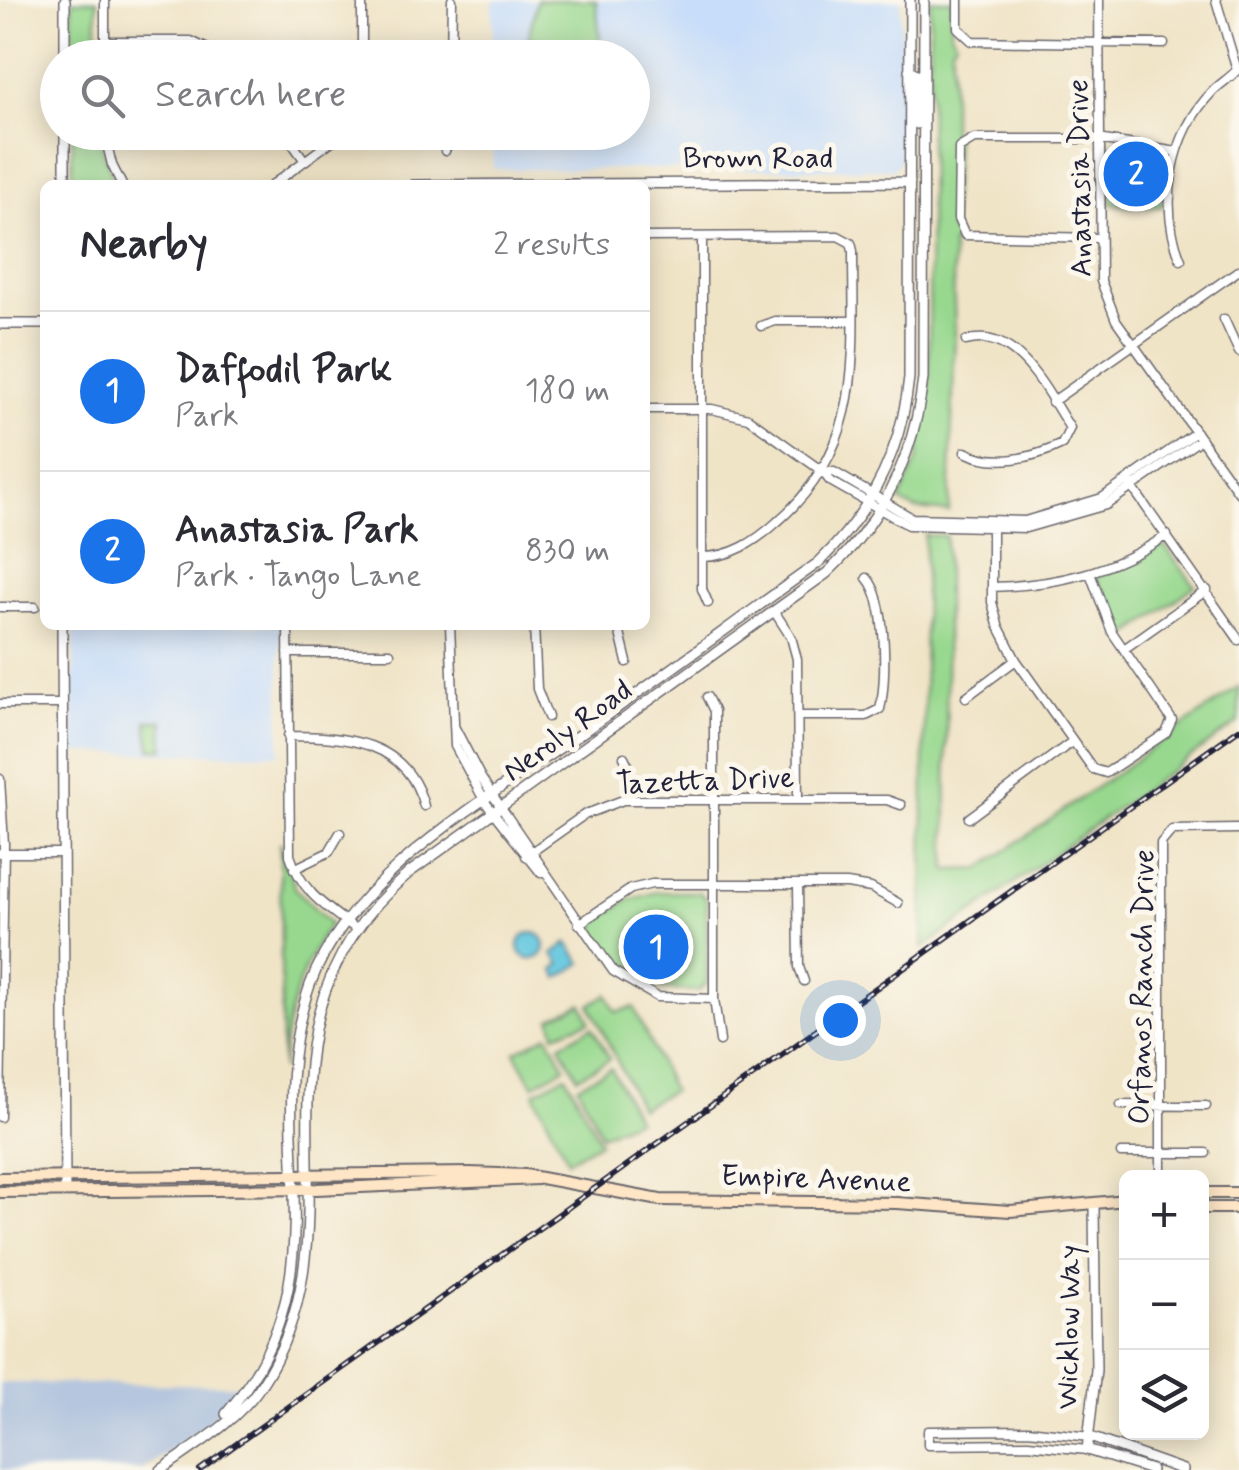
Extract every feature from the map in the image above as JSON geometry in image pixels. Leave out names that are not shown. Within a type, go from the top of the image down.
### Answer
[{"type":"main road","name":"Empire Avenue","points":[[0,1178],[301,1175],[538,1179],[660,1200],[897,1203],[1010,1210],[1119,1203]]},
{"type":"main road","name":"Empire Avenue","points":[[0,1192],[301,1189],[468,1179]]},
{"type":"main road","points":[[1209,1193],[1239,1193]]},
{"type":"main road","points":[[1209,1208],[1239,1205]]},
{"type":"street","points":[[65,0],[65,40]]},
{"type":"street","points":[[104,0],[105,40]]},
{"type":"street","points":[[362,0],[362,40]]},
{"type":"street","points":[[452,0],[452,40]]},
{"type":"street","name":"Neroly Road","points":[[161,1470],[204,1439],[258,1390],[298,1306],[301,1175],[297,1033],[315,973],[344,920],[402,861],[818,562],[871,500],[895,448],[907,396],[910,0]]},
{"type":"street","name":"Neroly Road","points":[[301,1175],[314,1019],[333,967],[356,929],[410,872],[827,573],[883,507],[908,454],[921,398],[924,0]]},
{"type":"street","points":[[958,0],[960,33],[972,41],[1164,44]]},
{"type":"street","name":"Anastasia Drive","points":[[1099,0],[1098,238],[1106,296],[1134,346],[1239,493]]},
{"type":"street","points":[[1181,260],[1169,221],[1177,152],[1198,112],[1237,70],[1216,0]]},
{"type":"street","points":[[909,70],[917,74],[918,125],[924,136]]},
{"type":"street","points":[[1098,238],[970,237],[959,228],[957,157],[964,141],[1098,138],[1177,152]]},
{"type":"street","points":[[65,150],[65,180]]},
{"type":"street","points":[[108,150],[119,180]]},
{"type":"street","points":[[297,150],[305,161]]},
{"type":"street","points":[[279,180],[320,150]]},
{"type":"street","name":"Brown Road","points":[[650,184],[923,181]]},
{"type":"street","points":[[650,236],[845,238],[853,250],[850,400],[838,443],[804,498],[768,531],[736,551],[702,558]]},
{"type":"street","points":[[702,237],[702,589],[708,603]]},
{"type":"street","points":[[1052,402],[1239,270]]},
{"type":"street","points":[[1224,319],[1239,352]]},
{"type":"street","points":[[762,326],[775,321],[853,321]]},
{"type":"street","points":[[0,324],[40,324]]},
{"type":"street","points":[[965,452],[978,458],[1028,458],[1062,444],[1070,428],[1011,348],[989,338],[966,341]]},
{"type":"street","points":[[650,409],[702,409],[748,418],[822,471],[834,472],[871,500],[928,529],[1052,516],[1130,484],[1198,435]]},
{"type":"street","points":[[1130,484],[1208,590],[1239,640]]},
{"type":"street","points":[[992,525],[992,587],[998,625],[1016,660],[1100,773],[1114,770],[1166,733],[1172,720],[1112,632],[1090,573]]},
{"type":"street","points":[[992,587],[1051,583],[1090,573],[1167,535]]},
{"type":"street","points":[[798,716],[866,716],[880,709],[882,620],[875,587],[867,578]]},
{"type":"street","points":[[1124,649],[1208,590]]},
{"type":"street","points":[[0,607],[34,607]]},
{"type":"street","points":[[774,611],[791,637],[797,659],[798,799]]},
{"type":"street","points":[[62,630],[60,852],[65,1192]]},
{"type":"street","points":[[288,630],[288,839],[294,869],[312,896],[356,929]]},
{"type":"street","points":[[450,630],[454,726],[489,799],[613,971],[632,986],[656,997],[714,999]]},
{"type":"street","points":[[534,630],[536,690],[548,717]]},
{"type":"street","points":[[619,630],[627,662]]},
{"type":"street","points":[[288,653],[390,653]]},
{"type":"street","points":[[966,697],[1016,660]]},
{"type":"street","points":[[708,697],[714,711],[714,999],[720,1041]]},
{"type":"street","points":[[0,704],[62,704]]},
{"type":"street","points":[[288,736],[340,736],[372,744],[406,770],[424,806]]},
{"type":"street","points":[[969,818],[1073,741]]},
{"type":"street","points":[[624,756],[630,769],[630,800]]},
{"type":"street","points":[[0,778],[0,1117]]},
{"type":"street","name":"Tazetta Drive","points":[[529,854],[584,815],[630,800],[887,800],[901,805]]},
{"type":"street","name":"Orfanos Ranch Drive","points":[[1162,1170],[1161,843],[1172,830],[1239,829]]},
{"type":"street","points":[[294,869],[329,852],[340,833]]},
{"type":"street","points":[[2,852],[60,852]]},
{"type":"street","points":[[580,924],[630,889],[652,884],[856,884],[898,903]]},
{"type":"street","points":[[798,884],[799,967],[804,981]]},
{"type":"street","points":[[1121,1105],[1206,1106]]},
{"type":"street","name":"Orfanos Ranch Drive","points":[[1121,1154],[1206,1153]]},
{"type":"street","name":"Neroly Road","points":[[204,1439],[272,1344],[290,1291],[301,1189]]},
{"type":"street","name":"Wicklow Way","points":[[1087,1450],[1096,1370],[1094,1205]]},
{"type":"street","points":[[290,1291],[298,1306]]},
{"type":"street","points":[[1151,1470],[1087,1450],[1028,1444],[928,1445],[928,1431],[1028,1430],[1090,1437],[1144,1452],[1183,1470]]},
{"type":"shaded area","points":[[493,0],[901,0],[901,160],[894,169],[493,169],[493,150],[650,150],[650,40],[493,40]]},
{"type":"shaded area","points":[[74,630],[280,630],[280,754],[74,753]]},
{"type":"shaded area","points":[[0,1383],[241,1385],[206,1425],[142,1470],[0,1470]]},
{"type":"green space","points":[[72,0],[97,0],[97,40],[72,40]]},
{"type":"green space","points":[[537,0],[596,0],[600,40],[528,39]]},
{"type":"green space","points":[[930,0],[952,0],[951,32],[956,41],[952,46],[952,136],[956,141],[950,229],[958,239],[952,244],[955,331],[949,512],[915,509],[899,501],[917,461],[929,388]]},
{"type":"green space","points":[[1108,145],[1167,156],[1162,207],[1110,204]]},
{"type":"green space","points":[[72,150],[103,150],[113,180],[72,180]]},
{"type":"green space","points":[[925,535],[946,536],[947,870],[980,869],[1239,687],[1239,722],[923,948]]},
{"type":"green space","points":[[1164,545],[1195,586],[1124,638],[1096,577]]},
{"type":"green space","points":[[147,721],[163,721],[164,749],[151,749]]},
{"type":"green space","points":[[280,842],[295,888],[330,924],[310,958],[296,994],[286,1031],[282,1070]]},
{"type":"green space","points":[[657,892],[699,892],[707,900],[707,983],[699,991],[663,988],[637,979],[595,933],[596,922],[628,900]]},
{"type":"green space","points":[[607,994],[616,1012],[634,1007],[672,1091],[640,1108],[590,1005]]},
{"type":"green space","points":[[582,1004],[590,1021],[555,1034],[551,1018]]},
{"type":"green space","points":[[592,1027],[610,1059],[578,1077],[560,1045]]},
{"type":"green space","points":[[548,1035],[565,1067],[533,1085],[515,1052]]},
{"type":"green space","points":[[611,1068],[637,1119],[601,1135],[578,1086]]},
{"type":"green space","points":[[566,1075],[600,1142],[568,1160],[534,1093]]},
{"type":"water","points":[[532,933],[541,937],[545,946],[541,955],[532,959],[523,955],[519,946],[523,937]]},
{"type":"water","points":[[568,943],[582,963],[559,978],[554,970],[561,964],[553,954]]},
{"type":"railway","points":[[200,1470],[1239,729]]},
{"type":"place","name":"Anastasia Park","points":[[1136,174]]},
{"type":"place","name":"Daffodil Park","points":[[656,947]]}]
